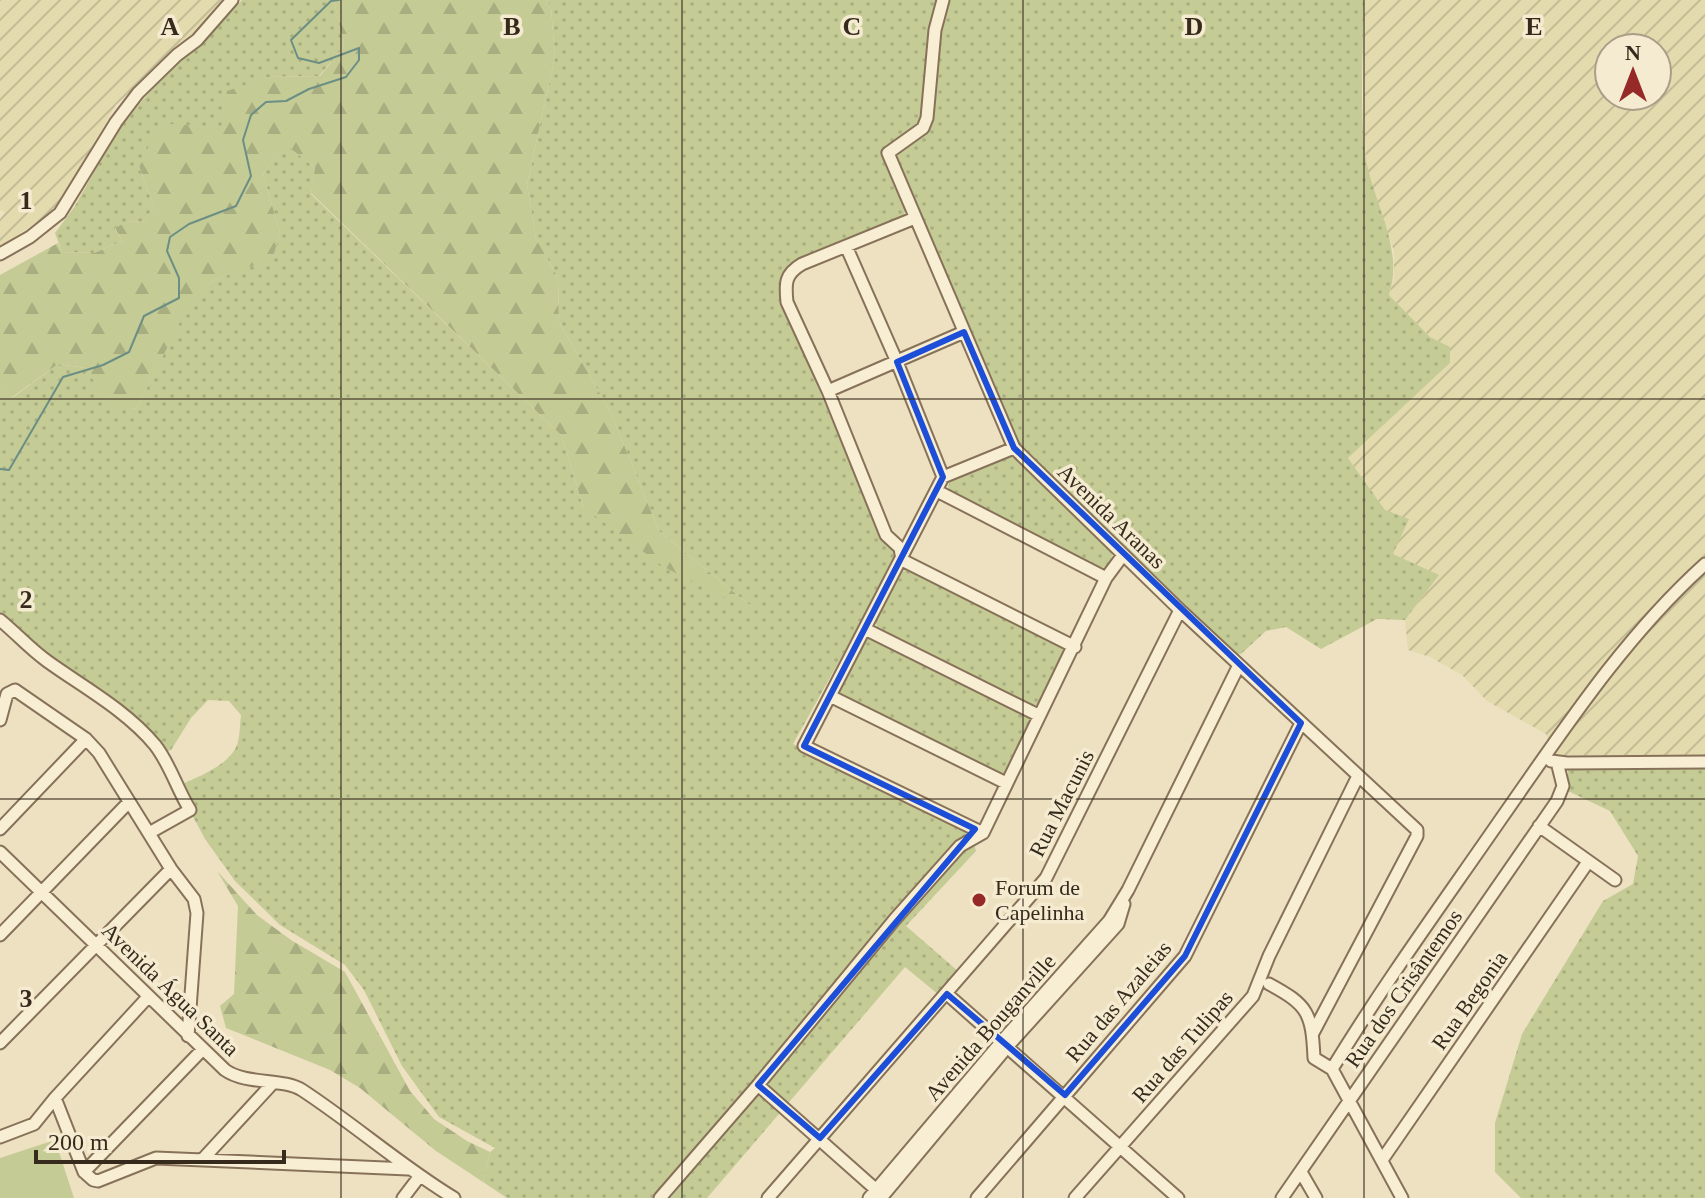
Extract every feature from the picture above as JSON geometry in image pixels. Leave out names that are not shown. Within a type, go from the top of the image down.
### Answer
[{"type":"street","points":[[0,254],[30,237],[60,213],[116,122],[138,93],[197,40],[232,0]]},
{"type":"street","name":"Avenida Aranas","points":[[943,0],[935,30],[923,128],[888,153],[1014,448],[1180,610],[1417,830],[1313,1033]]},
{"type":"street","points":[[902,560],[900,548],[886,535],[828,391],[787,302],[785,287],[791,271],[915,218]]},
{"type":"street","points":[[846,246],[943,477]]},
{"type":"street","points":[[828,391],[964,332]]},
{"type":"street","points":[[983,833],[804,746],[943,477],[1014,448]]},
{"type":"street","points":[[937,491],[1106,578]]},
{"type":"street","points":[[660,1198],[895,919],[960,846],[983,833],[1106,578],[1123,555]]},
{"type":"street","points":[[902,560],[1075,647]]},
{"type":"street","points":[[1332,1069],[1377,996],[1586,696],[1671,598],[1705,564]]},
{"type":"street","name":"Rua Macunis","points":[[768,1198],[1046,878],[1180,610]]},
{"type":"street","points":[[0,620],[44,659],[105,701],[153,743],[166,760],[178,791],[190,810],[149,833]]},
{"type":"street","points":[[865,629],[1038,715]]},
{"type":"street","name":"Avenida Bouganville","points":[[879,1196],[1005,1044],[1118,924],[1128,890],[1239,665]]},
{"type":"street","points":[[0,720],[7,694],[15,690],[86,739],[99,753],[171,869],[194,899],[197,913],[188,1036]]},
{"type":"street","points":[[830,696],[1006,783]]},
{"type":"street","name":"Rua das Azaleias","points":[[977,1198],[1185,956],[1301,723]]},
{"type":"street","points":[[0,829],[86,739]]},
{"type":"street","points":[[1542,758],[1557,762],[1705,762]]},
{"type":"street","name":"Rua dos Crisântemos","points":[[1282,1198],[1557,801],[1563,786],[1557,762]]},
{"type":"street","name":"Rua das Tulipas","points":[[1075,1198],[1253,996],[1269,956],[1358,776]]},
{"type":"street","points":[[0,935],[129,802]]},
{"type":"street","points":[[1539,826],[1615,880]]},
{"type":"street","name":"Avenida Água Santa","points":[[0,852],[230,1074],[301,1090],[419,1177],[454,1198]]},
{"type":"street","name":"Rua Begonia","points":[[1382,1160],[1588,862]]},
{"type":"street","points":[[0,1043],[171,869]]},
{"type":"street","points":[[1269,984],[1296,999],[1306,1010],[1313,1033],[1314,1058],[1332,1069],[1402,1198]]},
{"type":"street","points":[[947,994],[1065,1095],[1176,1197]]},
{"type":"street","points":[[0,1137],[34,1124],[148,997]]},
{"type":"street","points":[[84,1172],[203,1049]]},
{"type":"street","points":[[202,1160],[272,1084]]},
{"type":"street","points":[[758,1085],[820,1138],[879,1196]]},
{"type":"street","points":[[55,1098],[84,1172],[93,1180],[98,1181],[156,1158],[408,1169]]},
{"type":"street","points":[[1301,1172],[1316,1198]]},
{"type":"street","points":[[403,1198],[419,1177]]},
{"type":"highlighted area","points":[[964,332],[1014,448],[1301,723],[1185,956],[1065,1095],[947,994],[820,1138],[758,1085],[975,829],[804,746],[943,477],[897,362]]},
{"type":"shaded area","points":[[0,0],[224,0],[116,105],[55,210],[0,247],[0,219],[5,212],[0,210]]},
{"type":"shaded area","points":[[1364,0],[1705,0],[1705,758],[1554,755],[1546,734],[1487,701],[1462,675],[1430,657],[1408,650],[1405,620],[1439,575],[1392,554],[1385,510],[1348,458],[1450,363],[1450,347],[1430,337],[1389,295],[1394,279],[1394,251],[1369,180],[1364,145]]},
{"type":"green space","points":[[242,0],[334,0],[344,47],[319,76],[268,77],[221,128],[139,166],[154,207],[143,222],[129,221],[115,229],[122,241],[94,253],[62,252],[55,233],[75,206],[116,133],[160,79],[200,44]]},
{"type":"green space","points":[[334,0],[547,0],[551,8],[555,56],[527,185],[536,238],[558,278],[559,322],[611,413],[659,531],[752,607],[751,611],[664,567],[583,507],[562,436],[311,193],[315,168],[284,143],[263,174],[280,232],[273,258],[212,281],[192,298],[137,408],[113,412],[86,368],[58,364],[11,398],[0,391],[0,275],[58,243],[62,252],[94,253],[122,241],[115,228],[129,221],[143,222],[154,207],[139,166],[160,123],[221,128],[227,91],[268,77],[320,76],[344,47]]},
{"type":"green space","points":[[547,0],[1364,0],[1364,144],[1393,257],[1389,295],[1430,337],[1450,347],[1450,363],[1348,458],[1385,510],[1409,519],[1393,554],[1439,575],[1405,620],[1377,619],[1321,649],[1286,627],[1266,631],[1241,654],[1235,654],[1018,446],[890,145],[882,149],[906,207],[904,215],[789,264],[781,279],[780,299],[882,537],[895,551],[896,559],[793,744],[970,831],[976,851],[906,926],[959,972],[939,995],[905,967],[707,1198],[507,1198],[483,1182],[490,1152],[495,1148],[439,1117],[402,1066],[364,990],[345,965],[280,925],[235,881],[205,839],[183,798],[180,785],[222,763],[235,750],[241,715],[229,701],[208,700],[191,718],[171,750],[160,754],[135,722],[0,619],[0,391],[12,398],[58,364],[86,368],[113,411],[137,408],[191,298],[212,281],[273,257],[280,232],[263,174],[284,142],[315,168],[311,194],[562,436],[583,507],[752,607],[659,531],[611,413],[559,322],[558,278],[536,238],[527,185],[555,56],[551,8]]},
{"type":"green space","points":[[1007,456],[1016,456],[1110,549],[1109,567],[1097,568],[951,493],[948,487],[951,478]]},
{"type":"green space","points":[[908,569],[1063,647],[1066,651],[1039,704],[1031,706],[878,629],[877,616],[899,573]]},
{"type":"green space","points":[[871,637],[1030,717],[1032,720],[1006,772],[998,775],[840,695],[838,689],[866,638]]},
{"type":"green space","points":[[1568,767],[1705,768],[1705,1198],[1521,1198],[1495,1172],[1495,1123],[1522,1034],[1603,901],[1633,884],[1638,856],[1610,811],[1568,791]]},
{"type":"green space","points":[[217,871],[257,915],[291,940],[345,972],[410,1091],[434,1119],[490,1152],[483,1182],[436,1151],[360,1088],[330,1070],[226,1028],[220,1006],[234,994],[238,906]]},
{"type":"green space","points":[[55,1140],[74,1198],[0,1198],[0,1158]]},
{"type":"waterway","points":[[0,469],[9,470],[63,377],[103,365],[129,352],[144,316],[179,298],[179,278],[167,251],[170,237],[189,224],[236,206],[251,176],[243,140],[251,115],[266,102],[286,101],[309,89],[346,77],[359,60],[359,48],[319,63],[298,58],[291,40],[331,1],[339,0]]},
{"type":"place","name":"Forum de Capelinha","points":[[979,900]]}]
